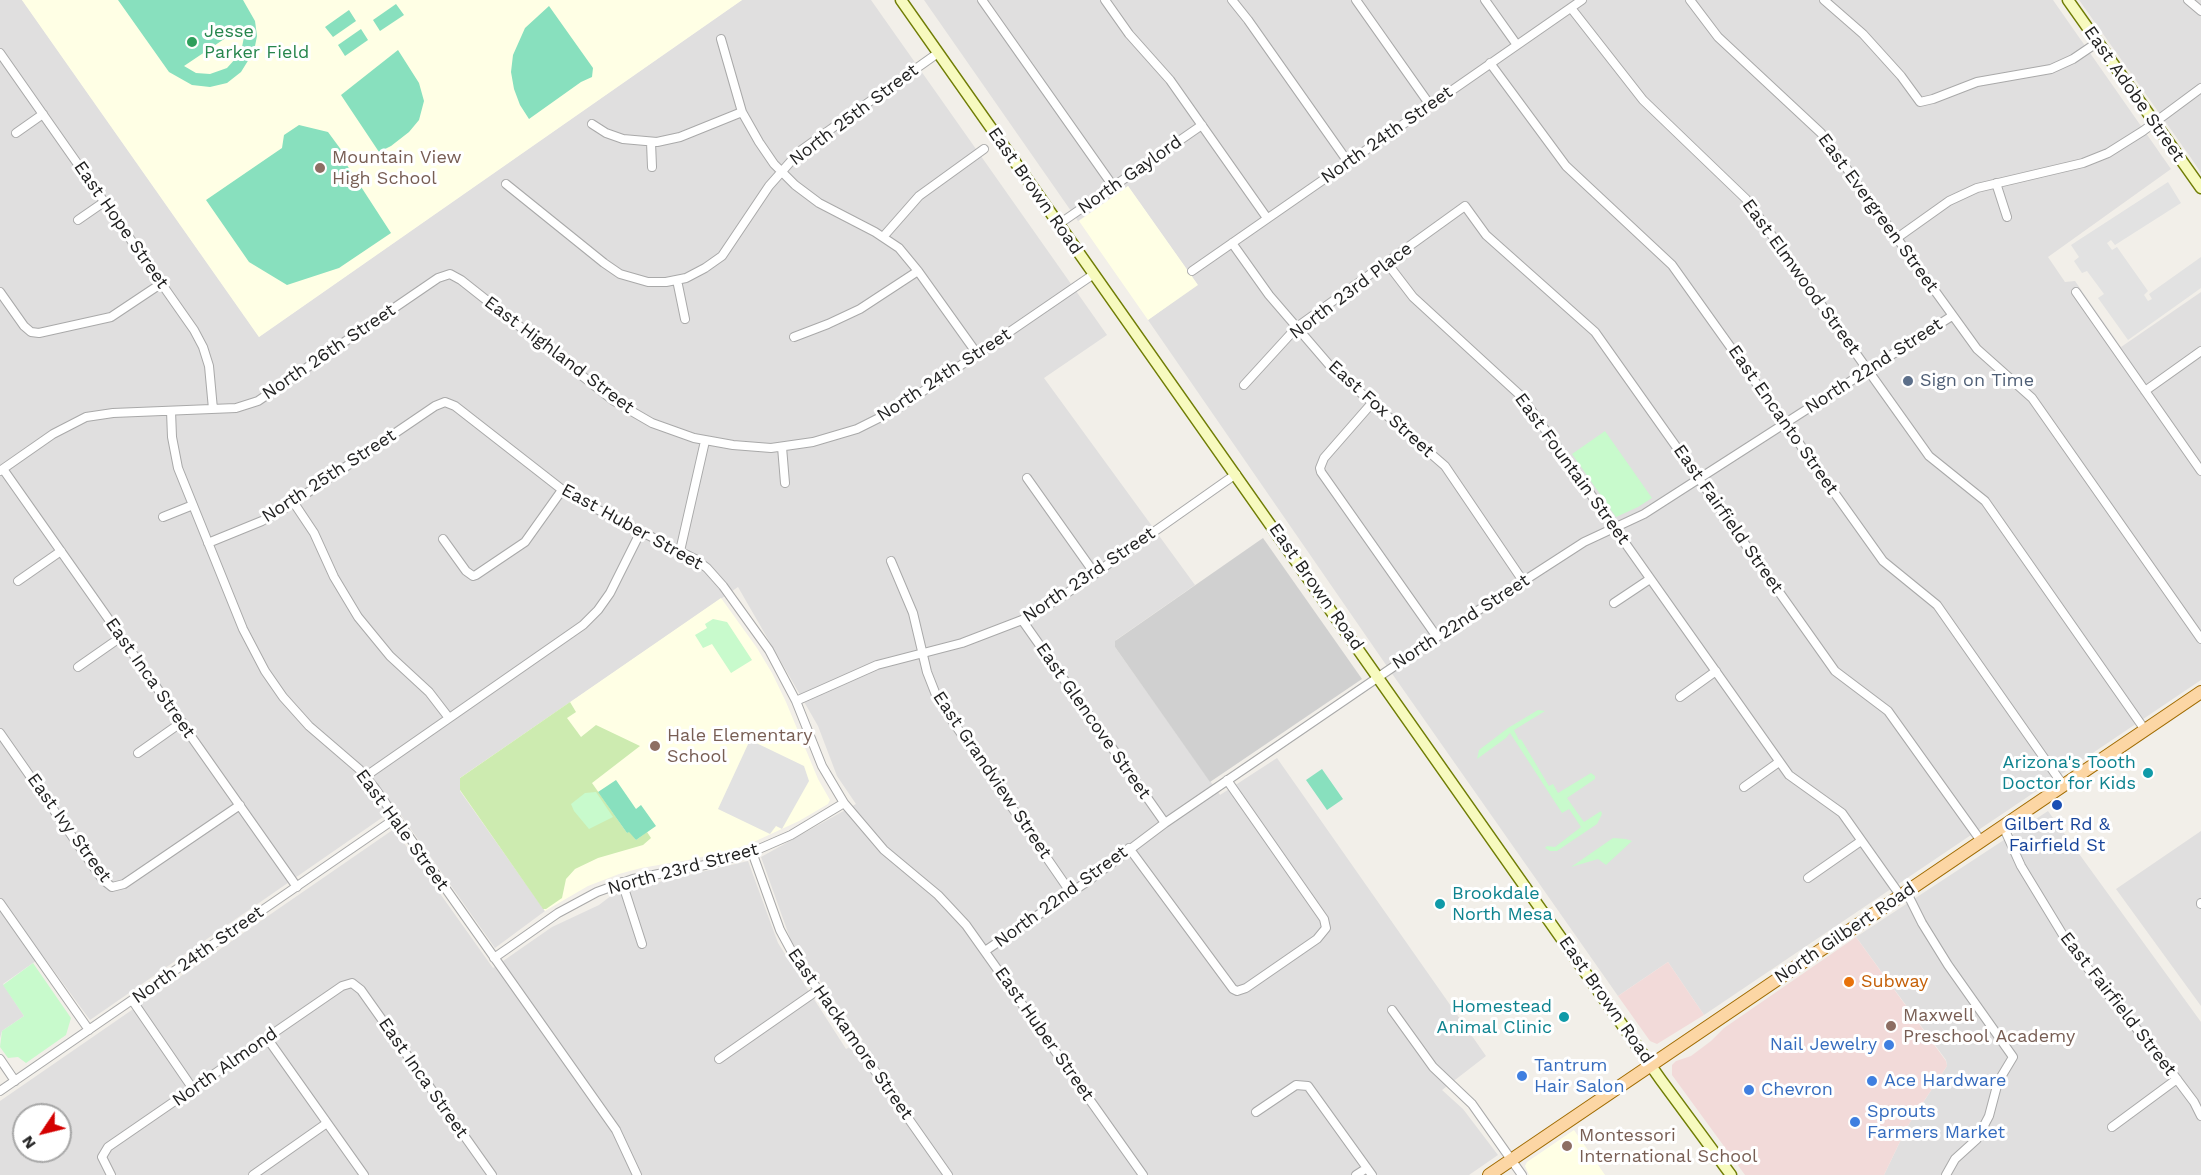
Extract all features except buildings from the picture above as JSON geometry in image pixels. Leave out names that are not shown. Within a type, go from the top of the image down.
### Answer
[{"type":"main road","name":"East Brown Road","points":[[901,0],[1651,1065],[1731,1175]]},
{"type":"main road","name":"East Adobe Street","points":[[2068,0],[2201,188]]},
{"type":"main road","name":"North Gilbert Road","points":[[1489,1175],[2201,692]]},
{"type":"street","points":[[982,0],[1113,186]]},
{"type":"street","points":[[1105,0],[1129,34],[1170,80],[1267,218]]},
{"type":"street","points":[[1232,0],[1348,162]]},
{"type":"street","points":[[1356,0],[1430,105]]},
{"type":"street","points":[[1485,0],[1516,45]]},
{"type":"street","name":"North 24th Street","points":[[1192,271],[1582,0]]},
{"type":"street","name":"East Evergreen Street","points":[[1690,0],[1718,36],[1821,133],[1977,349],[2032,398],[2201,639]]},
{"type":"street","points":[[1824,0],[1863,34],[1901,76],[1920,102],[1977,82],[2051,69],[2073,59],[2098,42]]},
{"type":"street","points":[[2188,0],[2201,11]]},
{"type":"street","name":"East Elmwood Street","points":[[1571,8],[1643,100],[1746,199],[1929,456],[1984,501],[2145,730]]},
{"type":"street","points":[[721,39],[742,112],[759,142],[781,171],[819,203],[883,237],[906,255],[978,355]]},
{"type":"street","name":"East Hope Street","points":[[0,53],[189,322],[203,347],[211,376],[213,409]]},
{"type":"street","name":"North 25th Street","points":[[506,184],[612,269],[628,277],[648,282],[677,280],[696,274],[722,256],[781,171],[813,141],[938,53]]},
{"type":"street","name":"East Encanto Street","points":[[1490,63],[1566,166],[1672,265],[1883,561],[1937,605],[2063,785]]},
{"type":"street","points":[[1897,238],[1949,201],[1977,188],[2084,164],[2124,144],[2201,88]]},
{"type":"street","points":[[591,124],[615,137],[651,142],[680,137],[742,112]]},
{"type":"street","points":[[16,133],[43,114]]},
{"type":"street","name":"North Gaylord","points":[[1059,224],[1202,125]]},
{"type":"street","points":[[651,142],[652,167]]},
{"type":"street","points":[[883,237],[912,202],[984,149]]},
{"type":"street","points":[[1996,183],[2007,217]]},
{"type":"street","points":[[78,220],[104,202]]},
{"type":"street","name":"North 23rd Place","points":[[1244,385],[1297,327],[1465,206]]},
{"type":"street","name":"East Fairfield Street","points":[[1465,206],[1486,235],[1595,332],[1835,670],[1888,711],[1981,841]]},
{"type":"street","name":"East Fox Street","points":[[1232,243],[1269,295],[1331,367],[1445,465],[1523,581]]},
{"type":"street","name":"East Fountain Street","points":[[1387,263],[1413,297],[1522,397],[1779,762],[1789,775],[1842,813],[1861,841],[1903,893],[1948,965],[2013,1057],[1998,1082],[1989,1116],[1977,1139],[1955,1159],[1946,1175]]},
{"type":"street","points":[[794,337],[860,309],[918,271]]},
{"type":"street","name":"North 26th Street","points":[[1,470],[53,434],[86,417],[113,413],[243,406],[265,397],[438,278],[450,274]]},
{"type":"street","name":"East Highland Street","points":[[450,274],[461,280],[622,406],[662,427],[705,441]]},
{"type":"street","name":"North 24th Street","points":[[705,441],[740,446],[782,447],[827,439],[872,423],[908,402],[1094,274]]},
{"type":"street","points":[[677,280],[686,319]]},
{"type":"street","points":[[0,292],[27,329],[39,333],[111,317],[162,284]]},
{"type":"street","points":[[2076,292],[2201,471]]},
{"type":"street","name":"North 22nd Street","points":[[986,951],[1071,893],[1129,848],[1437,637],[1584,542],[1644,514],[1952,316]]},
{"type":"street","points":[[2145,391],[2201,351]]},
{"type":"street","name":"North 25th Street","points":[[208,543],[262,521],[294,503],[435,406],[445,402]]},
{"type":"street","name":"East Huber Street","points":[[445,402],[454,406],[562,490],[680,551],[707,568],[723,586],[769,650],[796,701],[822,766],[844,803],[884,850],[957,915],[986,951],[1143,1175]]},
{"type":"street","points":[[1372,403],[1324,458],[1320,468],[1321,472],[1437,637]]},
{"type":"street","name":"East Hale Street","points":[[171,411],[175,457],[248,640],[272,681],[309,726],[366,776],[616,1130],[638,1175]]},
{"type":"street","points":[[680,551],[705,441]]},
{"type":"street","points":[[782,447],[784,483]]},
{"type":"street","name":"East Inca Street","points":[[1,470],[61,551],[297,887]]},
{"type":"street","name":"North 23rd Street","points":[[796,701],[877,665],[968,641],[1022,620],[1060,598],[1236,474]]},
{"type":"street","points":[[1027,478],[1095,574]]},
{"type":"street","points":[[443,539],[466,571],[473,576],[476,575],[525,542],[562,490]]},
{"type":"street","points":[[294,503],[314,533],[339,587],[363,624],[390,656],[429,692],[449,718]]},
{"type":"street","points":[[163,517],[193,505]]},
{"type":"street","points":[[366,776],[591,618],[616,584],[641,531]]},
{"type":"street","points":[[18,581],[61,551]]},
{"type":"street","name":"East Grandview Street","points":[[891,561],[913,613],[930,682],[943,708],[1071,893]]},
{"type":"street","points":[[1614,603],[1650,579]]},
{"type":"street","name":"East Glencove Street","points":[[1022,620],[1165,823]]},
{"type":"street","points":[[78,667],[121,637]]},
{"type":"street","points":[[1680,697],[1716,671]]},
{"type":"street","points":[[138,753],[182,722]]},
{"type":"street","name":"East Ivy Street","points":[[0,733],[102,879],[112,887],[124,884],[240,805]]},
{"type":"street","points":[[1744,787],[1779,762]]},
{"type":"street","points":[[1129,848],[1226,982],[1237,991],[1250,986],[1317,939],[1326,928],[1326,924],[1227,780]]},
{"type":"street","name":"North 23rd Street","points":[[494,958],[569,907],[597,892],[622,882],[717,862],[752,852],[791,835],[844,803]]},
{"type":"street","name":"North 24th Street","points":[[0,1091],[396,818]]},
{"type":"street","name":"East Fairfield Street","points":[[2003,826],[2021,866],[2066,940],[2178,1079],[2201,1116]]},
{"type":"street","points":[[1808,878],[1861,841]]},
{"type":"street","name":"East Hackamore Street","points":[[752,852],[784,938],[948,1175]]},
{"type":"street","points":[[622,882],[642,944]]},
{"type":"street","points":[[0,903],[89,1030]]},
{"type":"street","name":"East Inca Street","points":[[352,983],[361,990],[492,1175]]},
{"type":"street","name":"North Almond","points":[[111,1175],[102,1157],[108,1147],[342,986],[352,983]]},
{"type":"street","points":[[719,1059],[818,990]]},
{"type":"street","points":[[132,1000],[193,1089]]},
{"type":"street","points":[[1392,1010],[1432,1068],[1472,1104],[1522,1175]]},
{"type":"street","points":[[267,1038],[364,1175]]},
{"type":"street","points":[[0,1059],[15,1081]]},
{"type":"street","points":[[2112,1127],[2178,1079]]},
{"type":"street","points":[[1256,1112],[1296,1085],[1308,1086],[1369,1171],[1356,1175]]},
{"type":"street","points":[[253,1175],[327,1123]]},
{"type":"shaded area","points":[[0,0],[22,0],[259,337],[742,0],[871,0],[1107,335],[1044,378],[1195,585],[1116,640],[1115,647],[1220,795],[1277,758],[1486,1056],[1442,1090],[1463,1109],[1498,1155],[1469,1175],[0,1175],[0,1101],[394,829],[493,968],[552,927],[599,905],[616,892],[748,861],[778,943],[846,1049],[863,1040],[791,941],[761,857],[856,804],[837,776],[818,726],[738,587],[460,778],[460,791],[545,911],[495,948],[396,808],[90,1020],[43,956],[3,984],[24,1016],[2,1031],[0,1038]]},
{"type":"shaded area","name":"Mountain View High School","points":[[22,0],[742,0],[259,337]]},
{"type":"shaded area","points":[[924,0],[2053,0],[2171,169],[2048,257],[2065,282],[2075,281],[2121,347],[2201,292],[2201,680],[1704,1015],[1668,962],[1618,996],[1148,320],[1197,284],[1128,186],[1078,221]]},
{"type":"shaded area","points":[[2079,0],[2201,0],[2201,173],[2191,158]]},
{"type":"shaded area","points":[[2168,182],[2181,203],[2115,245],[2111,240],[2107,243],[2112,250],[2117,247],[2148,291],[2144,295],[2148,301],[2152,299],[2149,294],[2201,257],[2201,288],[2128,340],[2098,298],[2104,294],[2087,271],[2082,273],[2074,261],[2079,257],[2071,245]]},
{"type":"shaded area","points":[[1128,186],[1198,285],[1148,320],[1079,221]]},
{"type":"shaded area","points":[[1263,538],[1362,679],[1210,782],[1115,647],[1115,641]]},
{"type":"shaded area","name":"Hale Elementary School","points":[[721,598],[772,673],[818,779],[830,800],[828,804],[799,821],[745,846],[619,874],[588,886],[545,911],[460,790],[460,778]]},
{"type":"shaded area","points":[[750,740],[804,766],[809,781],[782,829],[776,826],[770,834],[718,809]]},
{"type":"shaded area","points":[[2048,811],[2201,1022],[2201,1175],[1884,1175],[1907,1127],[1947,1066],[1946,1060],[1856,937]]},
{"type":"shaded area","points":[[2201,831],[2201,1006],[2116,889]]},
{"type":"shaded area","points":[[1856,937],[1946,1061],[1947,1066],[1907,1127],[1884,1175],[1745,1175],[1672,1075],[1672,1065],[1676,1061],[1691,1056],[1724,1028]]},
{"type":"shaded area","points":[[1668,962],[1704,1015],[1657,1044],[1650,1041],[1618,996]]},
{"type":"shaded area","name":"Montessori International School","points":[[1574,1130],[1605,1175],[1529,1175],[1525,1166],[1527,1162]]},
{"type":"green space","points":[[118,0],[243,0],[255,21],[257,36],[254,51],[241,72],[227,83],[210,87],[192,85],[169,72]],"holes":[[[242,27],[244,37],[236,58],[227,68],[210,74],[196,73],[184,66]]]},
{"type":"green space","points":[[396,4],[404,15],[380,31],[373,20]]},
{"type":"green space","points":[[549,6],[593,68],[592,77],[581,82],[529,119],[514,89],[511,72],[513,55],[525,28]]},
{"type":"green space","points":[[349,10],[356,21],[333,37],[325,27]]},
{"type":"green space","points":[[361,29],[368,40],[345,56],[338,45]]},
{"type":"green space","points":[[398,50],[419,83],[424,101],[419,120],[409,132],[379,152],[341,95]]},
{"type":"green space","points":[[299,125],[328,132],[342,151],[343,159],[391,233],[339,268],[287,285],[249,262],[206,200],[282,148],[284,135]]},
{"type":"green space","points":[[1605,431],[1652,498],[1616,517],[1572,454]]},
{"type":"green space","points":[[713,619],[727,622],[752,660],[731,673],[712,644],[703,648],[695,635],[707,628],[705,624]]},
{"type":"green space","points":[[570,702],[576,712],[567,718],[581,737],[596,725],[640,746],[592,783],[627,833],[629,831],[636,840],[647,832],[651,838],[643,845],[598,858],[575,869],[566,879],[562,898],[543,909],[460,790],[460,778]]},
{"type":"green space","points":[[1538,710],[1545,711],[1514,730],[1519,740],[1521,739],[1549,786],[1553,784],[1558,793],[1591,773],[1595,776],[1595,779],[1567,798],[1584,822],[1601,811],[1602,814],[1597,824],[1557,851],[1545,848],[1555,847],[1581,827],[1569,809],[1562,813],[1510,733],[1477,759],[1479,750],[1508,728]]},
{"type":"green space","points":[[1322,769],[1343,799],[1327,810],[1306,780]]},
{"type":"green space","points":[[616,780],[636,809],[641,805],[656,826],[636,840],[629,832],[627,833],[598,792]]},
{"type":"green space","points":[[596,792],[613,817],[589,829],[571,804],[585,793]]},
{"type":"green space","points":[[1613,838],[1632,841],[1606,865],[1598,859],[1571,867]]},
{"type":"green space","points":[[33,963],[71,1018],[66,1035],[26,1063],[18,1057],[8,1058],[0,1047],[2,1031],[24,1016],[3,985]]},
{"type":"place","name":"Jesse Parker Field","points":[[192,42]]},
{"type":"place","name":"Mountain View High School","points":[[320,168]]},
{"type":"place","name":"Sign on Time","points":[[1908,381]]},
{"type":"place","name":"Hale Elementary School","points":[[655,746]]},
{"type":"place","name":"Arizona's Tooth Doctor for Kids","points":[[2148,773]]},
{"type":"place","name":"Gilbert Rd & Fairfield St","points":[[2057,805]]},
{"type":"place","name":"Brookdale North Mesa","points":[[1440,904]]},
{"type":"place","name":"Subway","points":[[1849,982]]},
{"type":"place","name":"Homestead Animal Clinic","points":[[1564,1017]]},
{"type":"place","name":"Maxwell Preschool Academy","points":[[1891,1026]]},
{"type":"place","name":"Nail Jewelry","points":[[1889,1045]]},
{"type":"place","name":"Tantrum Hair Salon","points":[[1522,1076]]},
{"type":"place","name":"Ace Hardware","points":[[1872,1081]]},
{"type":"place","name":"Chevron","points":[[1749,1090]]},
{"type":"place","name":"Sprouts Farmers Market","points":[[1855,1122]]},
{"type":"place","name":"Montessori International School","points":[[1567,1146]]}]
